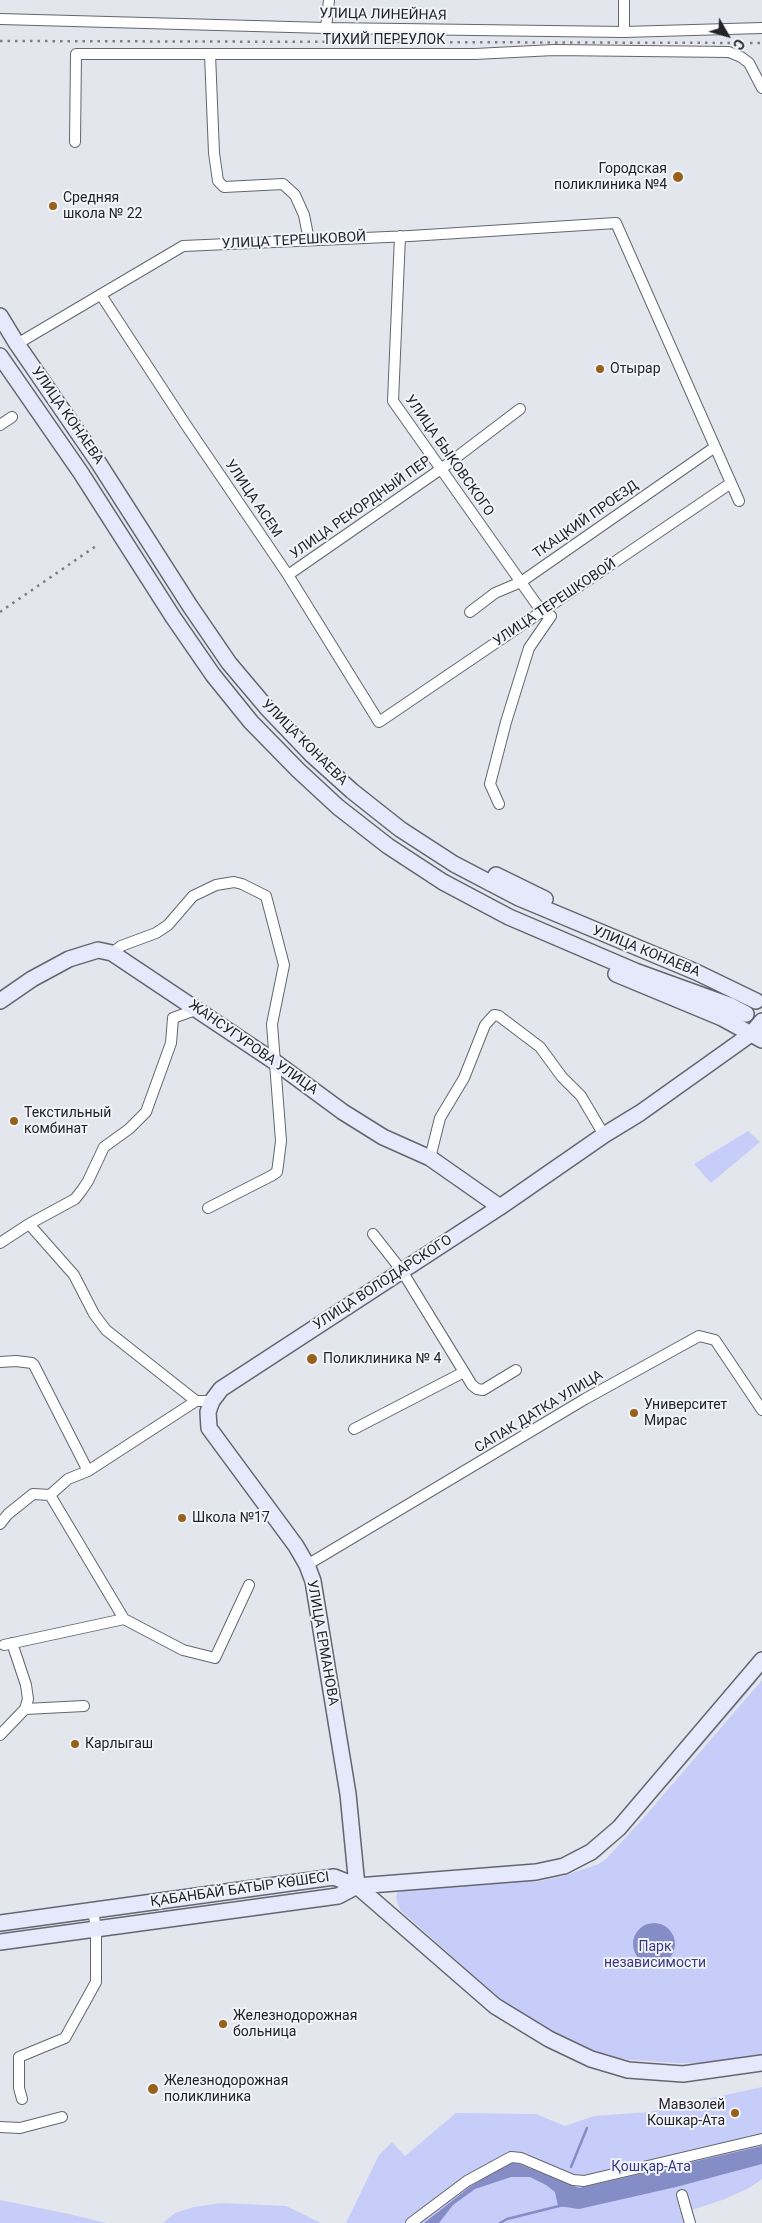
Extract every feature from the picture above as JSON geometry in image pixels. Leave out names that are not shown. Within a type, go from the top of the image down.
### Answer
[{"type":"main road","name":"УЛИЦА КОНАЕВА","points":[[0,316],[31,364],[54,380],[107,456],[199,600],[238,656],[274,701],[319,748],[358,783],[406,820],[459,855],[523,889],[700,962],[759,997]]},
{"type":"main road","name":"УЛИЦА ТЕРЕШКОВОЙ","points":[[0,355],[17,344]]},
{"type":"main road","name":"УЛИЦА КОНАЕВА","points":[[0,355],[213,675],[258,728],[298,770],[338,807],[388,846],[443,882],[510,917],[635,971],[729,1005],[749,1029]]},
{"type":"main road","points":[[67,453],[72,479],[164,623],[205,682],[250,736],[290,778],[332,815],[382,854],[438,891],[505,926],[749,1029]]},
{"type":"main road","points":[[0,1001],[32,979],[69,959],[98,950],[112,953]]},
{"type":"main road","name":"ЖАНСУГУРОВА УЛИЦА","points":[[112,953],[198,1009],[343,1112],[383,1137],[430,1158],[500,1207]]},
{"type":"main road","name":"УЛИЦА ВОЛОДАРСКОГО","points":[[212,1401],[221,1389],[500,1207],[604,1134],[640,1113],[749,1029],[762,1022]]},
{"type":"main road","name":"УЛИЦА ЕРМАНОВА","points":[[212,1401],[208,1412],[209,1428],[296,1546],[307,1565],[313,1581],[348,1794],[357,1886]]},
{"type":"main road","points":[[357,1886],[536,1872],[564,1866],[591,1852],[619,1828],[762,1660]]},
{"type":"main road","name":"ҚАБАНБАЙ БАТЫР КӨШЕСІ","points":[[0,1923],[334,1876],[357,1886]]},
{"type":"main road","points":[[357,1886],[496,2006],[548,2039],[591,2059],[628,2070],[682,2074],[762,2064]]},
{"type":"main road","name":"ҚАБАНБАЙ БАТЫР КӨШЕСІ","points":[[0,1942],[338,1896],[357,1886]]},
{"type":"street","points":[[326,28],[330,0]]},
{"type":"street","points":[[624,0],[624,32]]},
{"type":"street","name":"УЛИЦА ЛИНЕЙНАЯ","points":[[2,19],[326,28],[624,32],[762,28]]},
{"type":"street","name":"ТИХИЙ ПЕРЕУЛОК","points":[[75,142],[76,54],[475,54],[554,50],[729,52],[741,57],[749,64],[762,88]]},
{"type":"street","points":[[210,54],[214,153],[218,181],[224,187],[283,184],[295,195],[304,215],[309,240]]},
{"type":"street","name":"УЛИЦА ТЕРЕШКОВОЙ","points":[[17,344],[183,246],[400,236],[616,223],[715,447]]},
{"type":"street","name":"УЛИЦА БЫКОВСКОГО","points":[[400,236],[393,401],[542,612]]},
{"type":"street","name":"УЛИЦА АСЕМ","points":[[101,295],[186,425],[288,575],[378,722]]},
{"type":"street","name":"УЛИЦА РЕКОРДНЫЙ ПЕР","points":[[288,575],[441,469],[520,409]]},
{"type":"street","points":[[0,425],[12,417]]},
{"type":"street","points":[[715,447],[739,501]]},
{"type":"street","name":"ТКАЦКИЙ ПРОЕЗД","points":[[470,612],[495,593],[521,582],[715,447]]},
{"type":"street","name":"УЛИЦА ТЕРЕШКОВОЙ","points":[[378,722],[731,483]]},
{"type":"street","points":[[499,804],[490,784],[529,648],[551,616],[542,612]]},
{"type":"street","points":[[112,953],[121,946],[156,933],[168,925],[193,896],[216,885],[234,882],[266,896],[284,965],[272,1024],[281,1141],[277,1172],[208,1208]]},
{"type":"street","points":[[0,1243],[29,1224],[75,1199],[88,1181],[104,1147],[129,1129],[146,1112],[171,1043],[173,1018],[198,1009]]},
{"type":"street","points":[[430,1158],[440,1118],[464,1078],[485,1025],[494,1016],[499,1016],[540,1047],[562,1077],[581,1096],[604,1134]]},
{"type":"street","points":[[29,1224],[74,1275],[94,1314],[106,1330],[196,1401]]},
{"type":"street","points":[[373,1234],[402,1271],[472,1385],[480,1390],[516,1370]]},
{"type":"street","name":"САПАК ДАТКА УЛИЦА","points":[[307,1565],[585,1399],[699,1336],[715,1340],[762,1410]]},
{"type":"street","points":[[0,1362],[16,1361],[32,1363],[34,1365],[88,1471]]},
{"type":"street","points":[[354,1430],[464,1372]]},
{"type":"street","points":[[0,1524],[8,1514],[34,1494],[50,1495],[68,1479],[88,1471],[196,1401],[212,1401]]},
{"type":"street","points":[[50,1495],[124,1620],[183,1650],[214,1658],[249,1585]]},
{"type":"street","points":[[0,1735],[25,1709],[28,1698],[26,1685],[8,1644],[124,1620]]},
{"type":"street","points":[[25,1709],[84,1706]]},
{"type":"street","points":[[22,2099],[19,2088],[19,2057],[65,2038],[96,1982],[96,1929],[93,1910]]},
{"type":"street","points":[[0,2127],[20,2128],[62,2117]]},
{"type":"street","points":[[411,2223],[466,2181],[511,2157],[521,2158],[573,2180],[584,2181],[762,2139]]},
{"type":"street","points":[[682,2196],[690,2223]]},
{"type":"green space","points":[[748,1131],[760,1142],[711,1183],[694,1164]]},
{"type":"green space","name":"Парк независимости","points":[[762,1669],[762,1674],[747,1693],[608,1850],[598,1859],[580,1867],[534,1879],[535,1882],[563,1876],[599,1864],[607,1858],[762,1680],[762,2057],[719,2063],[677,2063],[631,2060],[609,2057],[593,2052],[562,2037],[505,2003],[400,1910],[396,1897],[398,1891],[475,1885],[580,1864]]},
{"type":"green space","name":"Қошқар-Ата","points":[[762,2087],[762,2179],[749,2188],[725,2199],[683,2213],[685,2223],[346,2223],[379,2155],[392,2142],[405,2156],[456,2113],[536,2114],[565,2126],[594,2116],[649,2112]]},
{"type":"green space","points":[[0,2200],[69,2214],[106,2223],[0,2223]]},
{"type":"green space","points":[[221,2203],[286,2206],[321,2223],[163,2223],[175,2213],[194,2207]]},
{"type":"shaded area","points":[[654,1923],[669,1929],[675,1944],[669,1959],[654,1965],[639,1959],[633,1944],[639,1929]]},
{"type":"shaded area","points":[[762,2146],[762,2164],[676,2187],[579,2209],[558,2206],[555,2192],[530,2177],[511,2177],[475,2189],[453,2205],[439,2223],[424,2223],[471,2186],[505,2165],[513,2163],[579,2188]]},
{"type":"waterway","points":[[571,2167],[587,2128]]},
{"type":"waterway","points":[[500,2223],[507,2219],[563,2205]]},
{"type":"railway","points":[[0,41],[762,43]]},
{"type":"railway","points":[[0,612],[99,544]]},
{"type":"place","name":"Городская поликлиника №4","points":[[678,177]]},
{"type":"place","name":"Средняя школа № 22","points":[[53,206]]},
{"type":"place","name":"Отырар","points":[[600,369]]},
{"type":"place","name":"Текстильный комбинат","points":[[14,1121]]},
{"type":"place","name":"Поликлиника № 4","points":[[312,1359]]},
{"type":"place","name":"Университет Мирас","points":[[634,1413]]},
{"type":"place","name":"Школа №17","points":[[182,1518]]},
{"type":"place","name":"Карлыгаш","points":[[75,1744]]},
{"type":"place","name":"Железнодорожная больница","points":[[223,2024]]},
{"type":"place","name":"Железнодорожная поликлиника","points":[[153,2089]]},
{"type":"place","name":"Мавзолей Кошкар-Ата","points":[[735,2113]]}]
